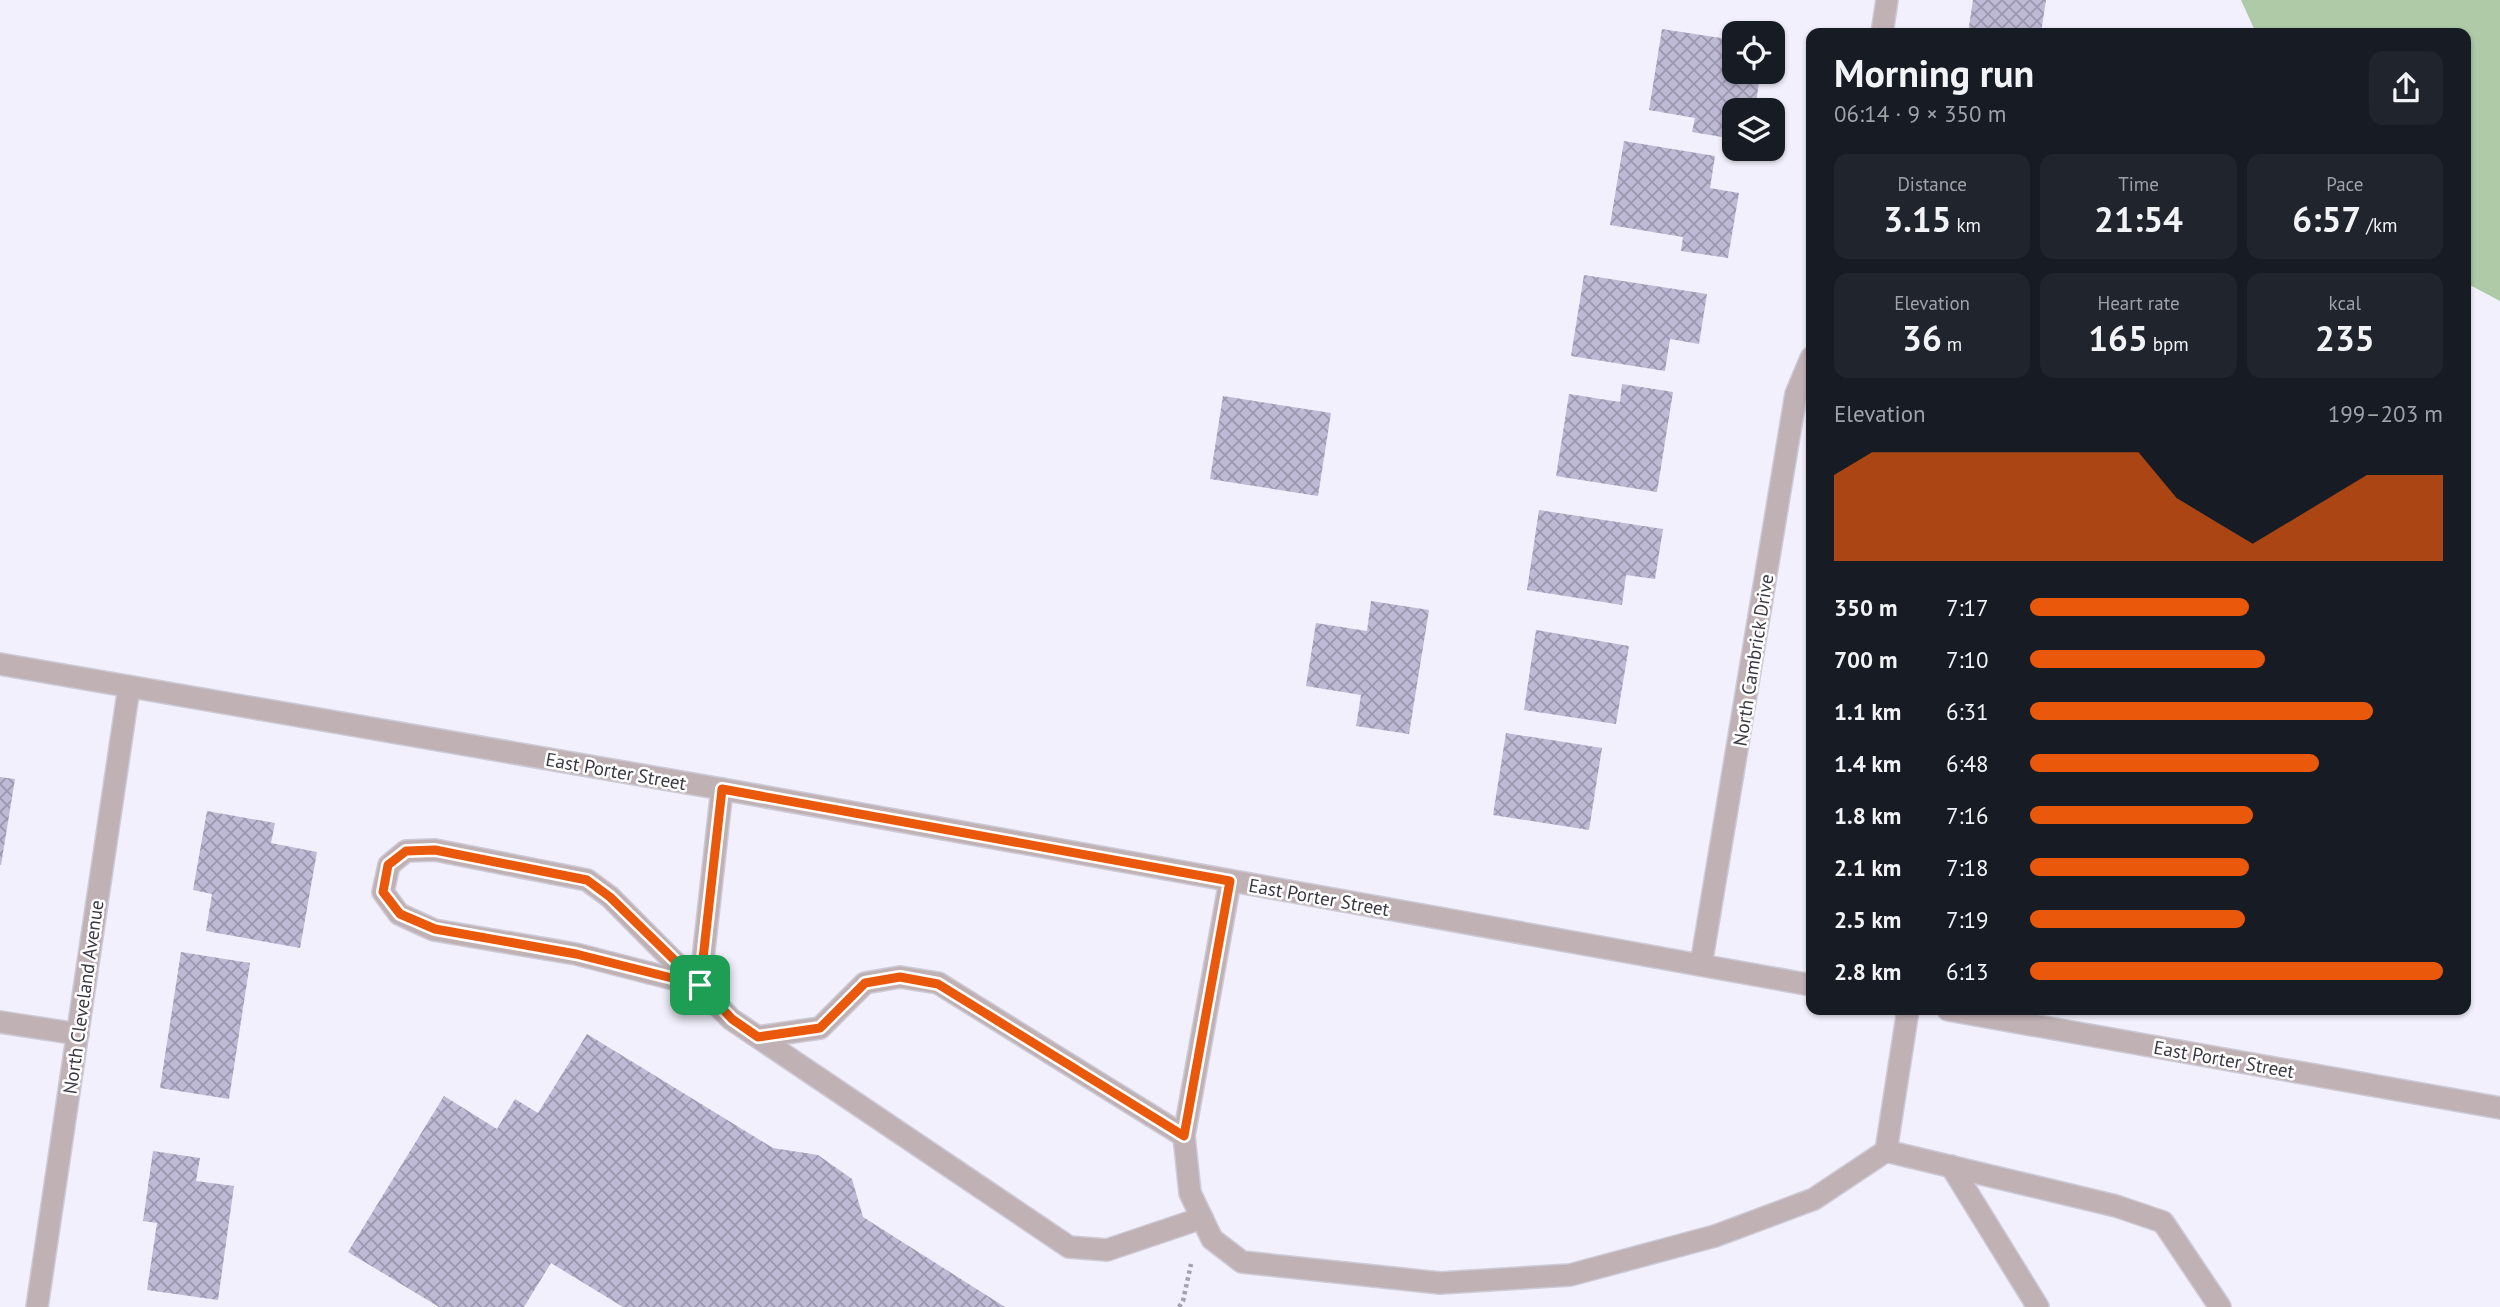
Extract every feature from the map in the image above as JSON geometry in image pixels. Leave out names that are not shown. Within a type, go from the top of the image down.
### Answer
[{"type":"street","points":[[1883,28],[1887,0]]},
{"type":"street","name":"North Cambrick Drive","points":[[1702,965],[1796,394],[1806,370]]},
{"type":"street","name":"East Porter Street","points":[[0,664],[722,789],[1806,984]]},
{"type":"street","name":"North Cleveland Avenue","points":[[37,1307],[129,687]]},
{"type":"street","points":[[700,985],[722,789]]},
{"type":"street","points":[[700,985],[576,954],[435,929],[400,914],[383,892],[388,865],[406,851],[435,850],[587,880],[610,897],[700,985],[732,1019],[1069,1247],[1107,1250],[1202,1218]]},
{"type":"street","points":[[1230,881],[1184,1136],[1190,1193],[1212,1238],[1242,1262],[1440,1283],[1570,1275],[1715,1236],[1814,1199],[1886,1151],[2116,1206],[2163,1222],[2220,1307]]},
{"type":"street","points":[[758,1037],[820,1028],[865,983],[900,977],[938,984],[1184,1136]]},
{"type":"street","points":[[1886,1151],[1907,1015]]},
{"type":"street","name":"East Porter Street","points":[[1976,1015],[2500,1108]]},
{"type":"street","points":[[0,1022],[78,1034]]},
{"type":"street","points":[[1951,1166],[2038,1307]]},
{"type":"green space","points":[[2241,0],[2500,0],[2500,301],[2471,286],[2471,28],[2254,28]]},
{"type":"building","points":[[1973,0],[2046,0],[2042,28],[1969,28]]},
{"type":"building","points":[[1662,29],[1722,38],[1722,84],[1759,84],[1757,98],[1722,98],[1722,137],[1692,132],[1695,118],[1649,110]]},
{"type":"building","points":[[1624,141],[1715,156],[1710,188],[1739,193],[1728,258],[1681,251],[1683,237],[1610,225]]},
{"type":"building","points":[[1584,275],[1707,294],[1699,344],[1670,339],[1665,371],[1571,356]]},
{"type":"building","points":[[1622,384],[1673,392],[1657,492],[1556,476],[1569,394],[1620,402]]},
{"type":"building","points":[[1223,396],[1331,413],[1318,496],[1210,479]]},
{"type":"building","points":[[1539,510],[1663,529],[1655,579],[1626,575],[1622,605],[1527,590]]},
{"type":"building","points":[[1371,601],[1429,610],[1409,734],[1356,726],[1361,695],[1306,686],[1316,623],[1367,631]]},
{"type":"building","points":[[1536,630],[1629,646],[1616,724],[1524,710]]},
{"type":"building","points":[[1506,733],[1602,748],[1589,830],[1493,815]]},
{"type":"building","points":[[0,777],[15,779],[1,865],[0,865]]},
{"type":"building","points":[[207,811],[275,823],[271,843],[317,852],[300,948],[206,931],[212,894],[193,890]]},
{"type":"building","points":[[181,952],[250,963],[229,1099],[160,1088]]},
{"type":"building","points":[[587,1034],[773,1148],[818,1155],[852,1179],[863,1217],[1005,1307],[623,1307],[551,1263],[524,1307],[439,1307],[348,1252],[444,1096],[497,1129],[515,1099],[538,1113]]},
{"type":"building","points":[[153,1151],[200,1158],[196,1181],[234,1186],[218,1300],[147,1290],[157,1223],[143,1221]]},
{"type":"route","points":[[700,985],[576,954],[435,929],[400,914],[383,892],[388,865],[406,851],[435,850],[587,880],[610,897],[700,985],[722,789],[1230,881],[1184,1136],[938,984],[900,977],[865,983],[820,1028],[758,1037],[732,1019],[700,985]]}]
